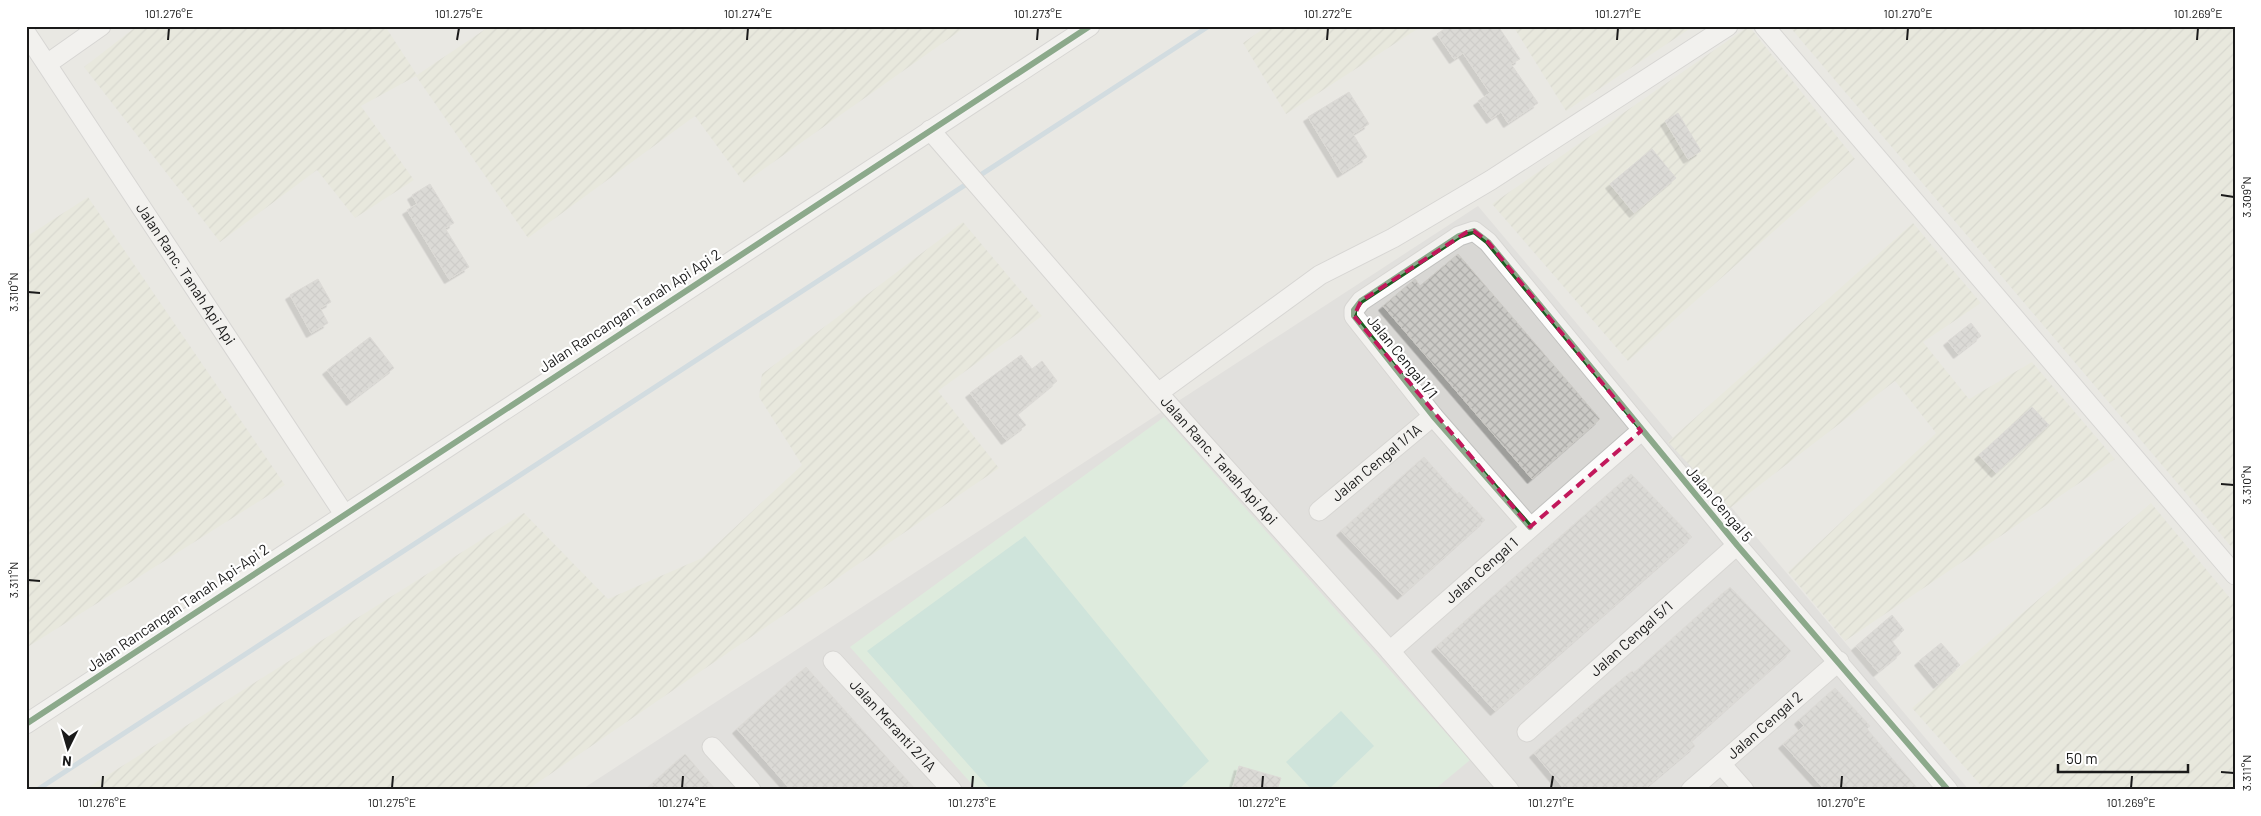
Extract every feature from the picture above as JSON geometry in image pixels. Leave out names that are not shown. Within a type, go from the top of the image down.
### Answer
[{"type":"street","points":[[47,64],[101,26]]},
{"type":"street","points":[[930,130],[1090,26]]},
{"type":"street","points":[[1158,393],[1320,275],[1393,238],[1491,180],[1728,26]]},
{"type":"street","points":[[1764,26],[2235,575]]},
{"type":"street","name":"Jalan Ranc. Tanah Api Api","points":[[26,33],[344,514]]},
{"type":"street","name":"Jalan Ranc. Tanah Api Api","points":[[930,130],[1158,393],[1390,650],[1509,790]]},
{"type":"street","name":"Jalan Rancangan Tanah Api Api 2","points":[[344,514],[930,130]]},
{"type":"street","name":"Jalan Cengal 1/1","points":[[1474,230],[1460,236],[1361,300],[1354,310],[1356,321],[1433,416],[1530,527]]},
{"type":"street","name":"Jalan Cengal 5","points":[[1474,230],[1488,242],[1641,431],[1948,790]]},
{"type":"street","name":"Jalan Cengal 1/1A","points":[[1320,511],[1433,416]]},
{"type":"street","name":"Jalan Cengal 1","points":[[1390,650],[1641,431]]},
{"type":"street","name":"Jalan Rancangan Tanah Api-Api 2","points":[[26,724],[344,514]]},
{"type":"street","name":"Jalan Cengal 5/1","points":[[1527,732],[1737,545]]},
{"type":"street","name":"Jalan Meranti 2/1A","points":[[833,661],[952,790]]},
{"type":"street","name":"Jalan Cengal 2","points":[[1691,790],[1838,661]]},
{"type":"street","points":[[712,747],[751,790]]},
{"type":"street","points":[[1722,764],[1744,790]]},
{"type":"highlighted area","points":[[1474,231],[1488,242],[1641,431],[1530,527],[1354,316],[1361,301],[1467,232]]},
{"type":"shaded area","points":[[1478,206],[1969,790],[581,790]]},
{"type":"green space","points":[[137,26],[385,26],[417,75],[490,26],[967,26],[744,183],[695,116],[528,238],[416,76],[361,106],[414,180],[355,218],[317,170],[220,242],[84,67]]},
{"type":"green space","points":[[1267,26],[1422,26],[1286,114],[1243,43]]},
{"type":"green space","points":[[1513,26],[1694,26],[1566,111]]},
{"type":"green space","points":[[1749,26],[1855,159],[1628,361],[1492,204]]},
{"type":"green space","points":[[1789,26],[2235,26],[2235,551]]},
{"type":"green space","points":[[88,197],[285,485],[26,648],[26,237]]},
{"type":"green space","points":[[963,222],[1042,316],[938,391],[999,468],[527,790],[84,790],[524,513],[608,599],[702,558],[802,465],[759,397],[762,374]]},
{"type":"green space","points":[[1913,223],[1981,303],[1923,342],[1969,399],[2032,362],[2115,459],[1845,641],[1788,572],[1936,433],[1895,381],[1730,508],[1668,442]]},
{"type":"green space","points":[[1164,417],[1470,760],[1434,790],[977,790],[850,647]]},
{"type":"green space","points":[[2151,503],[2235,604],[2235,790],[1985,790],[1912,708]]},
{"type":"green space","points":[[1025,536],[1209,761],[1178,790],[991,790],[867,651]]},
{"type":"green space","points":[[1341,711],[1374,746],[1328,790],[1312,790],[1286,762]]},
{"type":"building","points":[[1449,26],[1498,26],[1520,59],[1511,64],[1538,103],[1508,123],[1501,112],[1491,119],[1478,101],[1490,93],[1463,53],[1454,59],[1437,34]]},
{"type":"building","points":[[1349,92],[1369,124],[1353,134],[1367,157],[1342,173],[1308,117]]},
{"type":"building","points":[[1678,113],[1701,151],[1688,159],[1665,121]]},
{"type":"building","points":[[1652,149],[1676,178],[1634,213],[1610,184]]},
{"type":"building","points":[[430,184],[454,223],[445,228],[469,267],[449,279],[407,210],[417,204],[412,195]]},
{"type":"building","points":[[1458,254],[1600,419],[1532,479],[1383,306],[1415,279],[1420,286]]},
{"type":"building","points":[[318,279],[331,302],[320,308],[328,323],[311,333],[290,295]]},
{"type":"building","points":[[1971,323],[1981,336],[1958,354],[1948,341]]},
{"type":"building","points":[[370,337],[394,368],[351,401],[327,370]]},
{"type":"building","points":[[1021,355],[1032,369],[1042,361],[1057,381],[1017,414],[1026,425],[1006,440],[970,393]]},
{"type":"building","points":[[2032,407],[2049,425],[1996,473],[1979,455]]},
{"type":"building","points":[[1424,457],[1457,494],[1459,492],[1485,520],[1402,595],[1341,531]]},
{"type":"building","points":[[1631,474],[1692,537],[1495,711],[1436,647]]},
{"type":"building","points":[[1730,587],[1791,651],[1691,741],[1695,746],[1643,790],[1565,790],[1534,753],[1632,671],[1634,673]]},
{"type":"building","points":[[1892,615],[1904,630],[1892,641],[1901,653],[1878,672],[1856,646]]},
{"type":"building","points":[[1941,643],[1960,665],[1938,684],[1919,661]]},
{"type":"building","points":[[806,667],[916,790],[791,790],[737,729]]},
{"type":"building","points":[[1835,688],[1870,726],[1867,729],[1919,790],[1825,790],[1783,744],[1804,726],[1799,720]]},
{"type":"building","points":[[685,754],[716,790],[645,790]]},
{"type":"building","points":[[1239,766],[1281,778],[1277,790],[1232,790]]},
{"type":"waterway","points":[[37,790],[1209,26]]},
{"type":"cycle path","points":[[26,724],[1090,26]]},
{"type":"cycle path","points":[[1530,527],[1433,416],[1354,316],[1354,310],[1361,301],[1459,236],[1474,231],[1488,242],[1737,545],[1948,790]]}]
